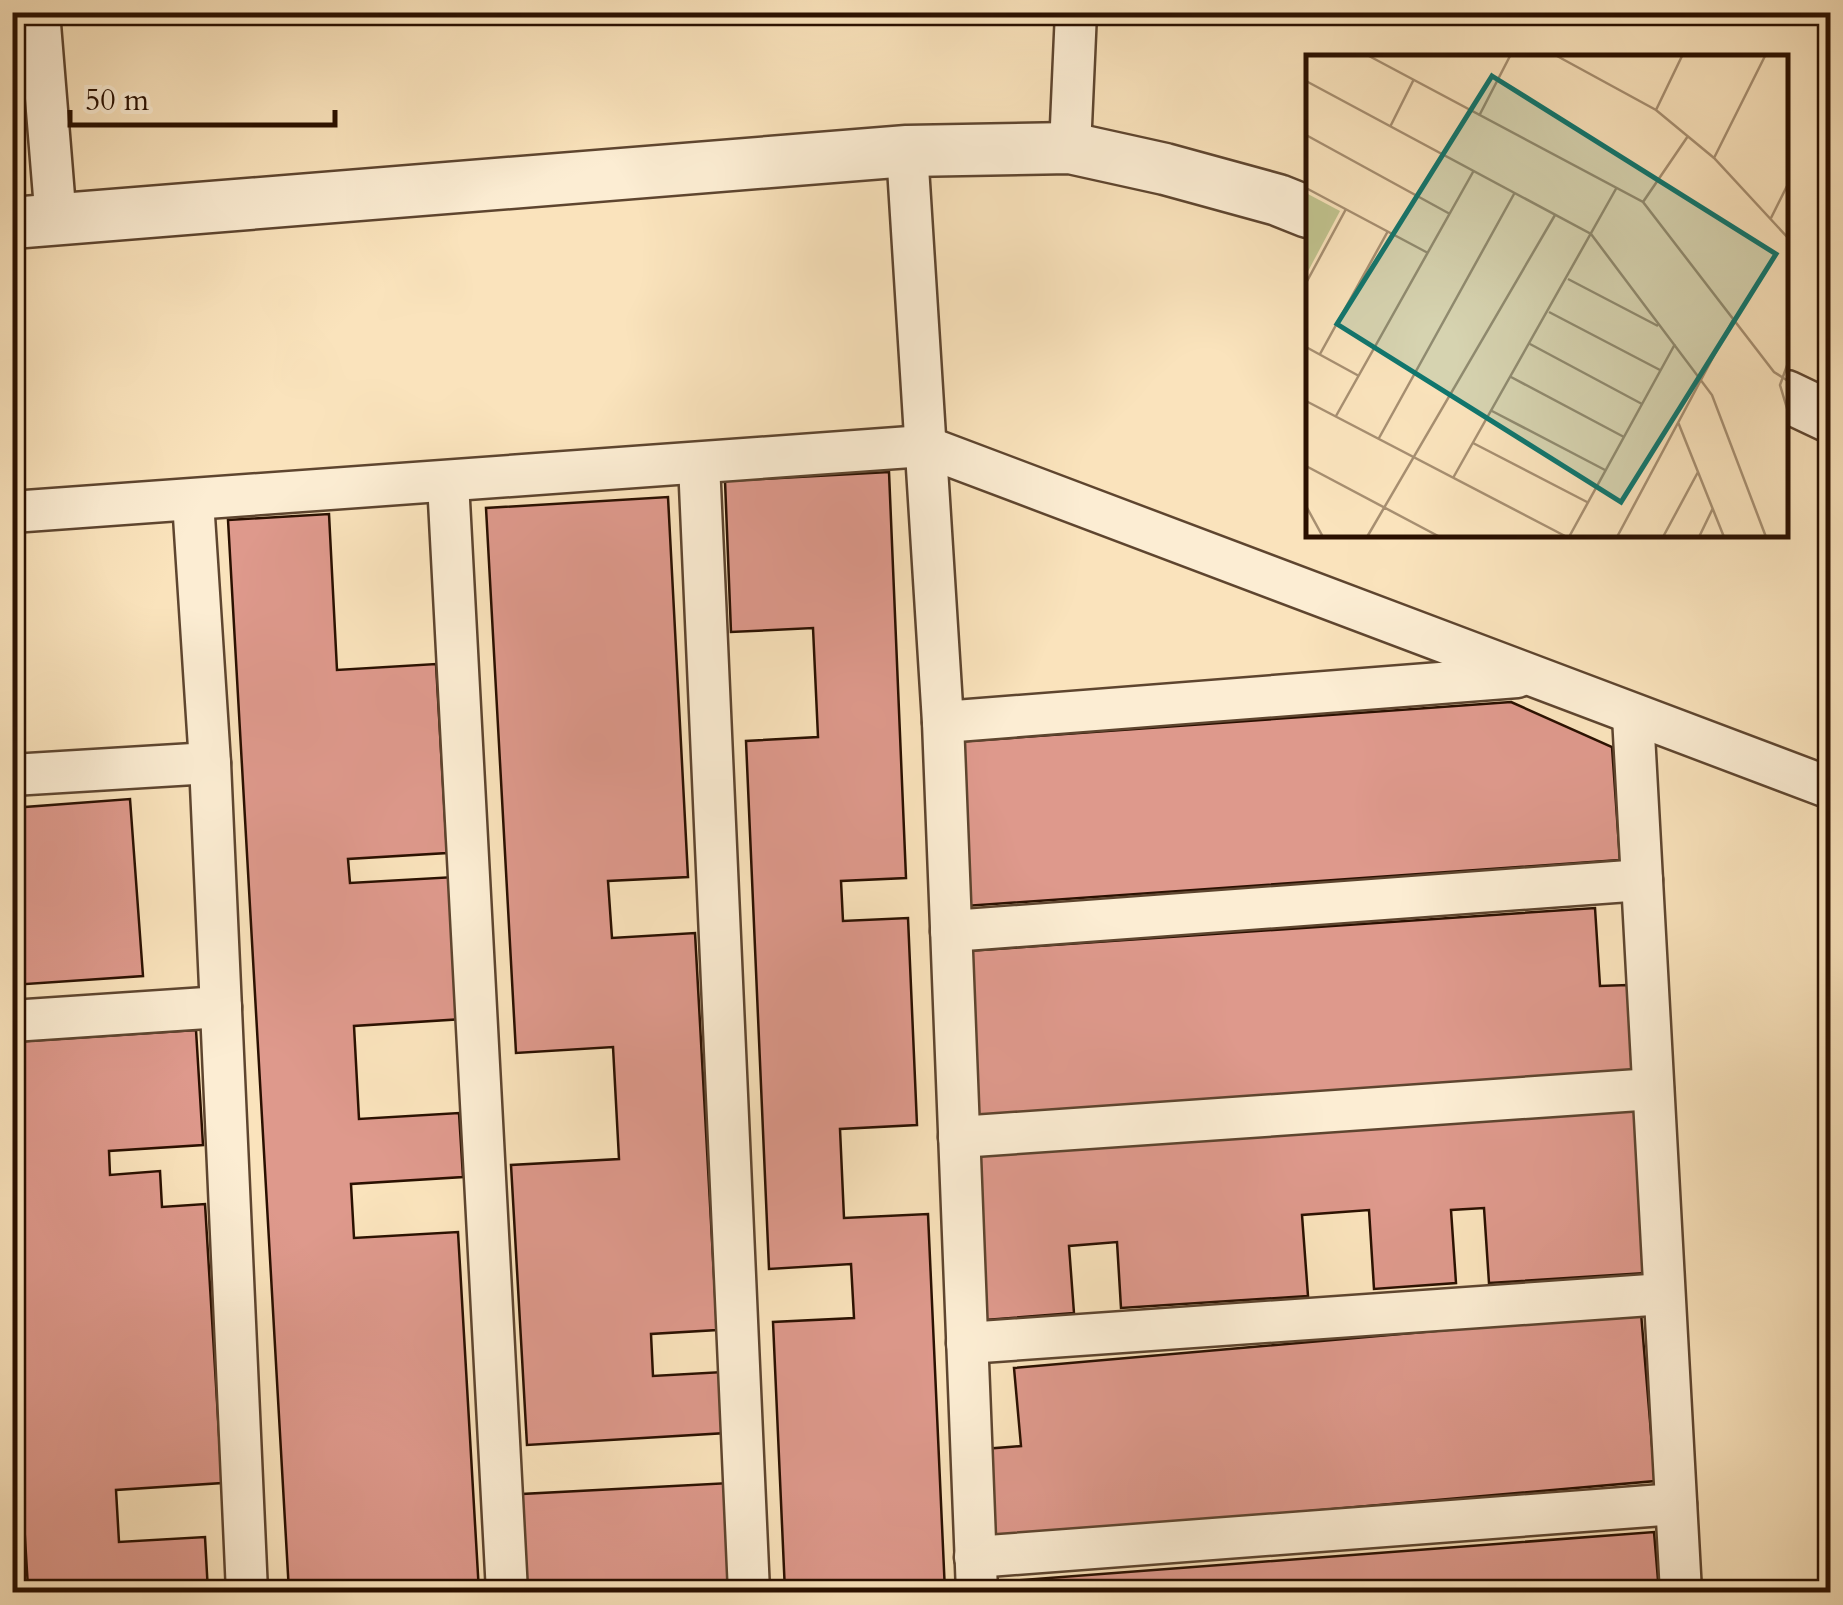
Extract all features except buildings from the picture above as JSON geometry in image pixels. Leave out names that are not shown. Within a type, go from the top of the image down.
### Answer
[{"type":"street","points":[[38,12],[34,222],[907,151],[1070,148],[1166,169],[1306,211]]},
{"type":"street","points":[[1070,148],[1076,12]]},
{"type":"street","points":[[907,151],[943,722],[976,1575],[1676,1504]]},
{"type":"street","points":[[1788,397],[1830,418]]},
{"type":"street","points":[[12,512],[924,446],[1830,788]]},
{"type":"street","points":[[699,463],[749,1592]]},
{"type":"street","points":[[448,482],[507,1592]]},
{"type":"street","points":[[193,501],[210,763],[247,1592]]},
{"type":"street","points":[[943,722],[1528,676]]},
{"type":"street","points":[[1633,716],[1681,1592]]},
{"type":"street","points":[[12,775],[210,763]]},
{"type":"street","points":[[951,931],[1642,880]]},
{"type":"street","points":[[12,1022],[221,1008]]},
{"type":"street","points":[[959,1137],[1653,1088]]},
{"type":"street","points":[[967,1343],[1664,1294]]}]
